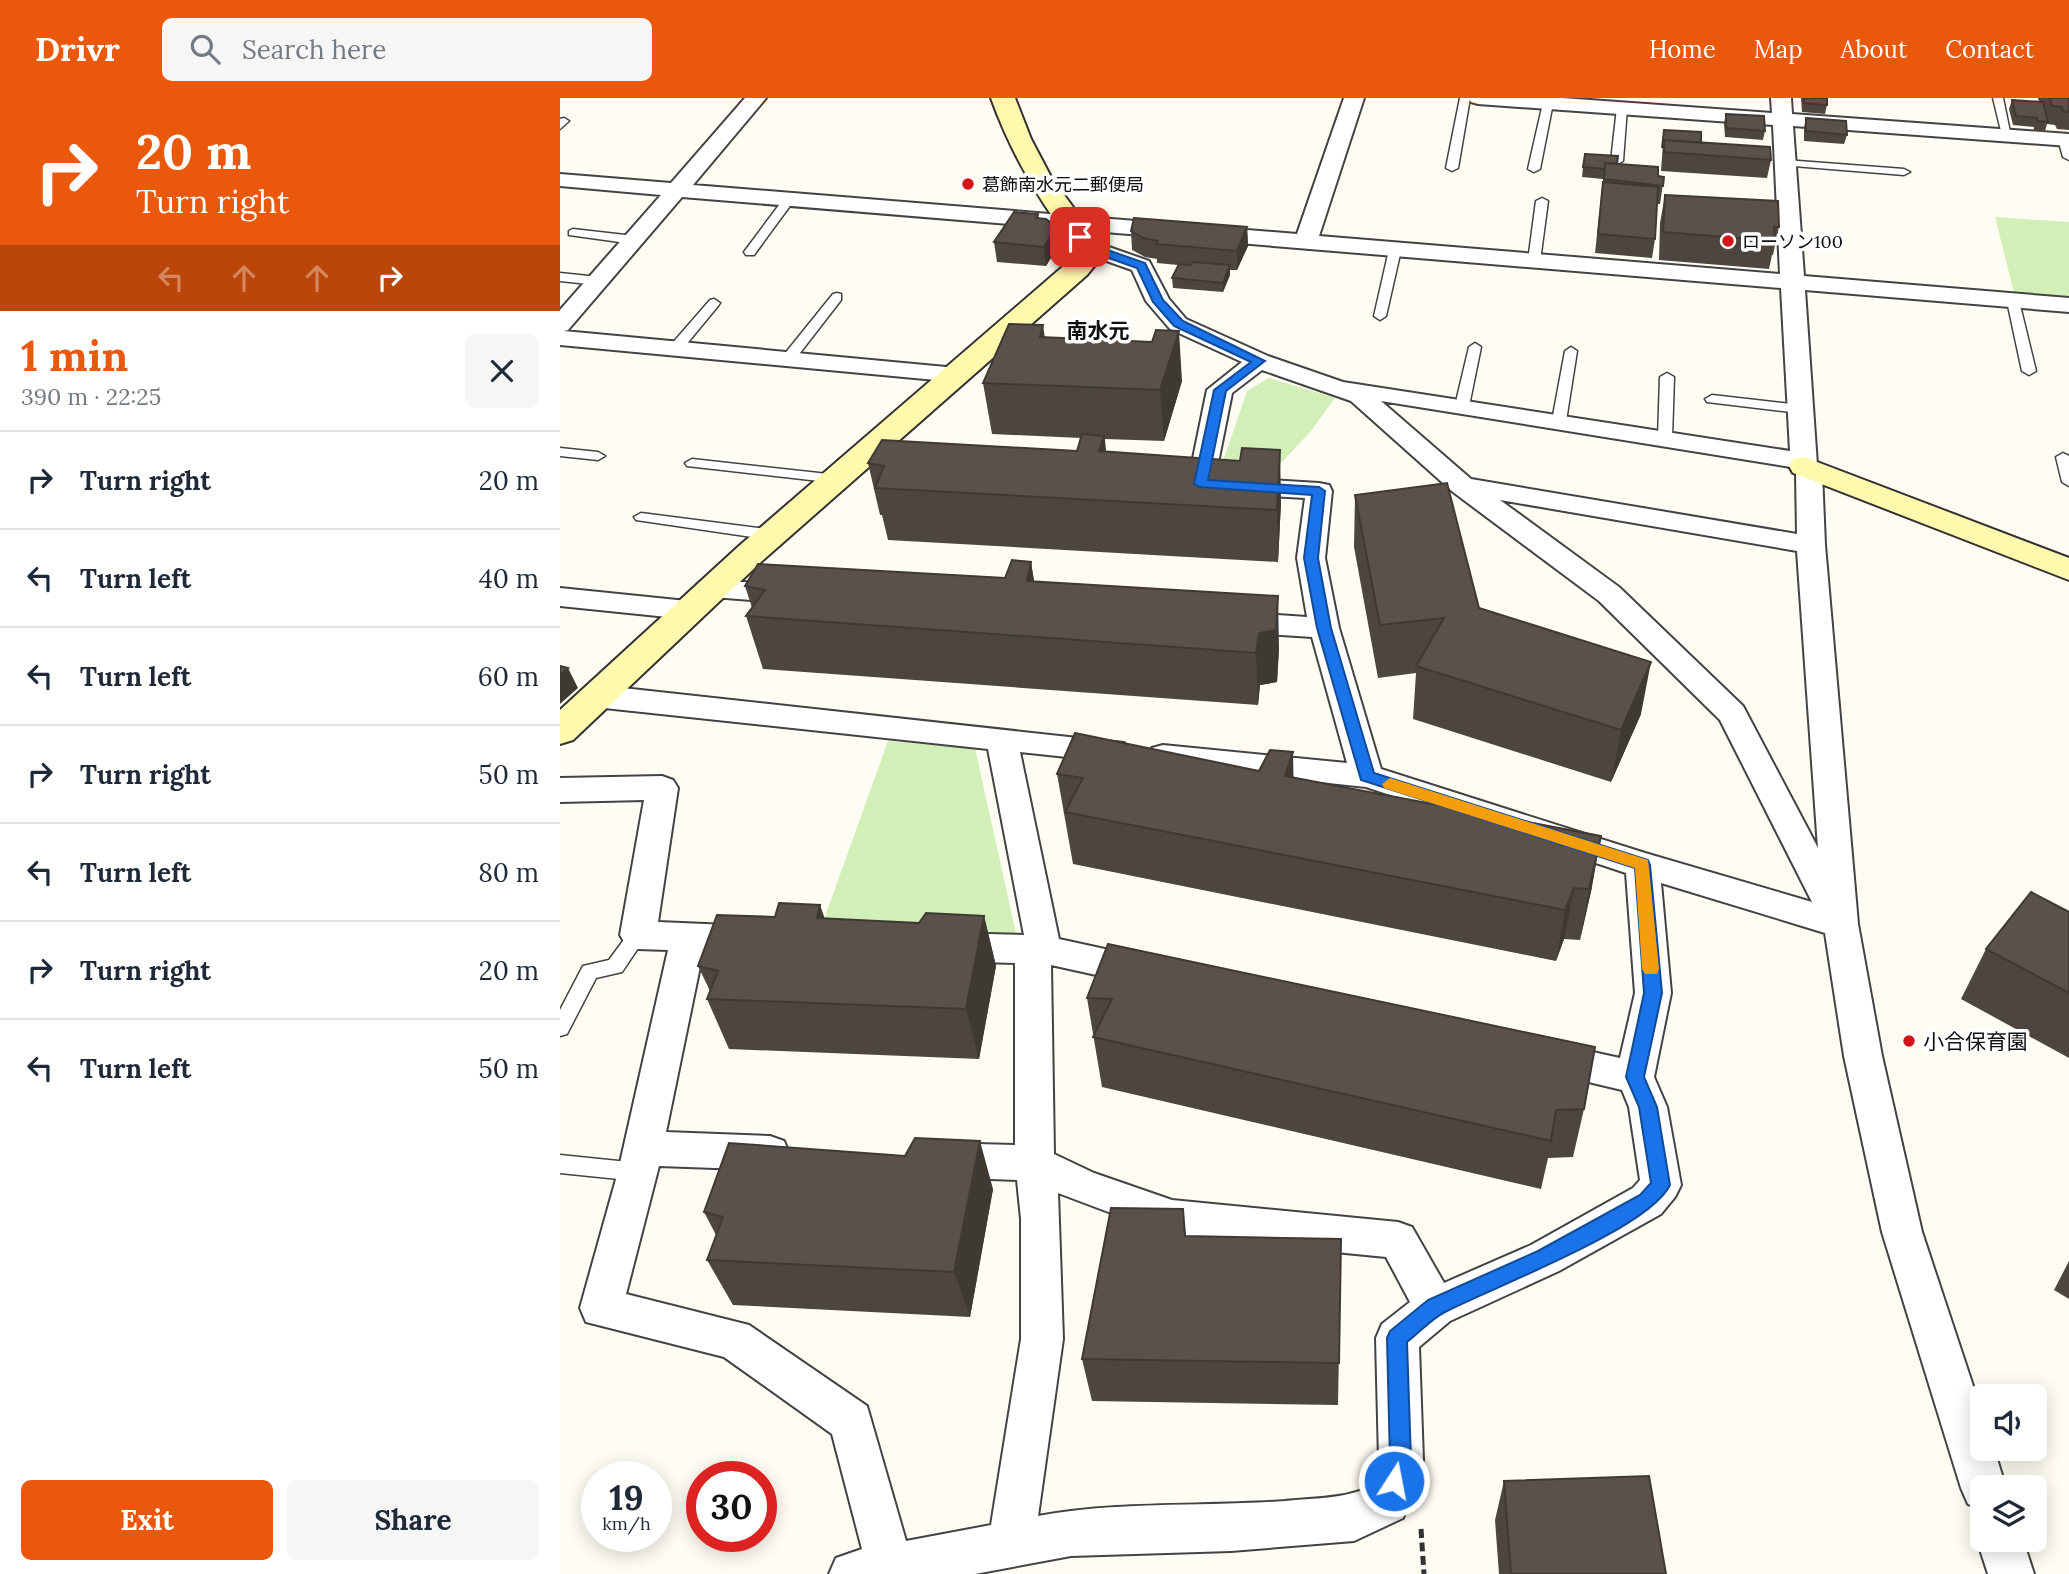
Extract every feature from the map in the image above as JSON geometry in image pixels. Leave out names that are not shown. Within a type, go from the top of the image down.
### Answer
[{"type":"street","points":[[560,324],[756,98]]},
{"type":"street","points":[[1003,98],[1017,140],[1067,223],[1089,247],[1141,266],[1158,302],[1178,324],[1259,361],[1360,396],[1463,486],[1609,594],[1732,715],[1841,924]]},
{"type":"street","points":[[1306,242],[1354,98]]},
{"type":"street","points":[[1478,98],[1622,108],[1781,108],[2007,135],[2067,145]]},
{"type":"street","points":[[1781,108],[1800,409],[1804,463],[1810,472],[1811,545],[1841,924],[1863,1056],[1902,1232],[1980,1475]]},
{"type":"street","points":[[560,180],[2069,305]]},
{"type":"street","points":[[560,732],[710,589],[1078,269],[1087,259],[1089,247]]},
{"type":"street","points":[[560,338],[957,375]]},
{"type":"street","points":[[1259,361],[1220,390],[1187,483],[1319,491],[1311,558],[1324,628],[1367,776]]},
{"type":"street","points":[[1325,384],[1804,463],[2069,570]]},
{"type":"street","points":[[845,473],[889,468]]},
{"type":"street","points":[[1463,486],[1811,545]]},
{"type":"street","points":[[710,589],[815,596]]},
{"type":"street","points":[[560,597],[687,610]]},
{"type":"street","points":[[1200,620],[1324,628]]},
{"type":"street","points":[[595,696],[1367,776],[1642,865],[1841,924]]},
{"type":"street","points":[[1002,740],[1038,950],[1035,1163],[1041,1219],[1042,1339],[1011,1544]]},
{"type":"street","points":[[560,790],[662,788],[638,936],[785,941]]},
{"type":"street","points":[[688,938],[640,1160],[601,1308],[734,1339],[851,1421],[871,1570],[1071,1532],[1231,1528],[1354,1518],[1387,1502],[1401,1460],[1397,1338],[1435,1307],[1545,1258],[1647,1201],[1661,1185],[1648,1107],[1635,1077],[1653,993],[1642,865]]},
{"type":"street","points":[[909,946],[1038,950],[1178,979]]},
{"type":"street","points":[[1514,1051],[1635,1077]]},
{"type":"street","points":[[640,1160],[805,1154]]},
{"type":"street","points":[[900,1158],[1035,1163],[1082,1186],[1172,1218],[1398,1240],[1435,1307]]},
{"type":"street","points":[[2004,1552],[2011,1574]]},
{"type":"lane","points":[[1452,168],[1465,98]]},
{"type":"lane","points":[[1998,98],[2007,135]]},
{"type":"lane","points":[[1534,169],[1561,102]]},
{"type":"lane","points":[[1617,162],[1622,108]]},
{"type":"lane","points":[[1785,163],[1904,172]]},
{"type":"lane","points":[[750,252],[789,199]]},
{"type":"lane","points":[[1534,261],[1542,201]]},
{"type":"lane","points":[[573,233],[634,240]]},
{"type":"lane","points":[[1380,316],[1395,250]]},
{"type":"lane","points":[[560,277],[598,281]]},
{"type":"lane","points":[[788,359],[837,297]]},
{"type":"lane","points":[[2012,301],[2029,371]]},
{"type":"lane","points":[[675,349],[715,303]]},
{"type":"lane","points":[[1462,406],[1475,347]]},
{"type":"lane","points":[[1559,421],[1571,351]]},
{"type":"lane","points":[[1665,438],[1667,377]]},
{"type":"lane","points":[[1712,399],[1800,409]]},
{"type":"lane","points":[[560,452],[598,456]]},
{"type":"lane","points":[[2063,457],[2069,482]]},
{"type":"lane","points":[[692,463],[845,473]]},
{"type":"lane","points":[[641,517],[773,534]]},
{"type":"lane","points":[[560,1028],[590,971],[615,967],[638,936]]},
{"type":"lane","points":[[560,1164],[640,1160]]},
{"type":"green space","points":[[1995,217],[2069,222],[2069,298],[2014,293]]},
{"type":"green space","points":[[1269,378],[1335,398],[1311,431],[1279,465],[1223,461],[1247,391]]},
{"type":"green space","points":[[888,741],[975,748],[1017,938],[820,930]]},
{"type":"building","points":[[1804,98],[1827,98],[1827,105],[1804,103]]},
{"type":"building","points":[[2050,98],[2069,98],[2069,112],[2063,111],[2062,107],[2052,106]]},
{"type":"building","points":[[2012,100],[2043,102],[2048,122],[2016,116]]},
{"type":"building","points":[[1726,114],[1764,116],[1765,131],[1726,128]]},
{"type":"building","points":[[1806,118],[1846,121],[1847,135],[1806,131]]},
{"type":"building","points":[[1664,130],[1701,132],[1701,143],[1664,140],[1662,148]]},
{"type":"building","points":[[1664,140],[1770,147],[1771,160],[1664,152]]},
{"type":"building","points":[[1585,154],[1618,156],[1617,164],[1605,163],[1605,169],[1583,167]]},
{"type":"building","points":[[1605,163],[1658,167],[1658,176],[1664,177],[1663,186],[1604,179]]},
{"type":"building","points":[[1603,182],[1658,187],[1655,239],[1598,234]]},
{"type":"building","points":[[1665,195],[1778,201],[1779,227],[1774,227],[1775,241],[1663,232]]},
{"type":"building","points":[[1014,212],[1038,214],[1036,218],[1046,219],[1056,227],[1044,247],[994,242]]},
{"type":"building","points":[[1134,218],[1247,227],[1237,251],[1156,244],[1158,241],[1143,238],[1131,231]]},
{"type":"building","points":[[1193,262],[1230,265],[1223,283],[1172,278],[1179,264],[1191,265]]},
{"type":"building","points":[[1009,324],[1043,325],[1040,337],[1152,342],[1156,330],[1179,331],[1160,390],[983,383]]},
{"type":"building","points":[[1082,434],[1104,436],[1099,451],[1240,461],[1242,448],[1280,450],[1277,510],[875,488],[884,466],[868,463],[882,440],[1077,451]]},
{"type":"building","points":[[1447,483],[1479,608],[1651,662],[1621,730],[1416,666],[1444,618],[1380,625],[1355,495]]},
{"type":"building","points":[[1012,560],[1031,562],[1027,581],[1278,596],[1276,630],[1259,633],[1256,653],[746,616],[765,590],[745,586],[758,564],[1005,578]]},
{"type":"building","points":[[560,666],[568,668],[560,675]]},
{"type":"building","points":[[1075,733],[1259,771],[1270,750],[1293,752],[1285,776],[1601,836],[1589,889],[1574,888],[1565,910],[1065,812],[1083,778],[1057,774]]},
{"type":"building","points":[[2031,892],[2069,912],[2069,993],[1986,949]]},
{"type":"building","points":[[779,903],[820,905],[817,918],[919,923],[926,913],[984,916],[966,1009],[707,999],[718,971],[698,966],[717,915],[775,917]]},
{"type":"building","points":[[1108,944],[1595,1047],[1584,1109],[1556,1110],[1551,1141],[1093,1037],[1112,999],[1087,998]]},
{"type":"building","points":[[915,1138],[980,1141],[954,1272],[707,1260],[723,1217],[704,1212],[729,1143],[905,1156]]},
{"type":"building","points":[[1111,1208],[1183,1209],[1185,1236],[1341,1239],[1339,1363],[1082,1359]]},
{"type":"building","points":[[1649,1476],[1666,1574],[1511,1574],[1504,1481]]},
{"type":"slow traffic","points":[[1390,784],[1642,865],[1651,969]]},
{"type":"place","name":"葛飾南水元二郵便局","points":[[968,184]]},
{"type":"place","name":"ローソン100","points":[[1728,241]]},
{"type":"place","name":"小合保育園","points":[[1909,1041]]},
{"type":"district","name":"南水元","points":[[1098,330]]},
{"type":"route","points":[[1080,237],[1089,247],[1141,266],[1158,302],[1178,324],[1259,361],[1220,390],[1200,484],[1319,491],[1311,558],[1324,628],[1367,776],[1642,865],[1653,993],[1635,1077],[1648,1107],[1661,1185],[1647,1201],[1545,1258],[1435,1307],[1397,1338],[1401,1460],[1394,1481]]}]
